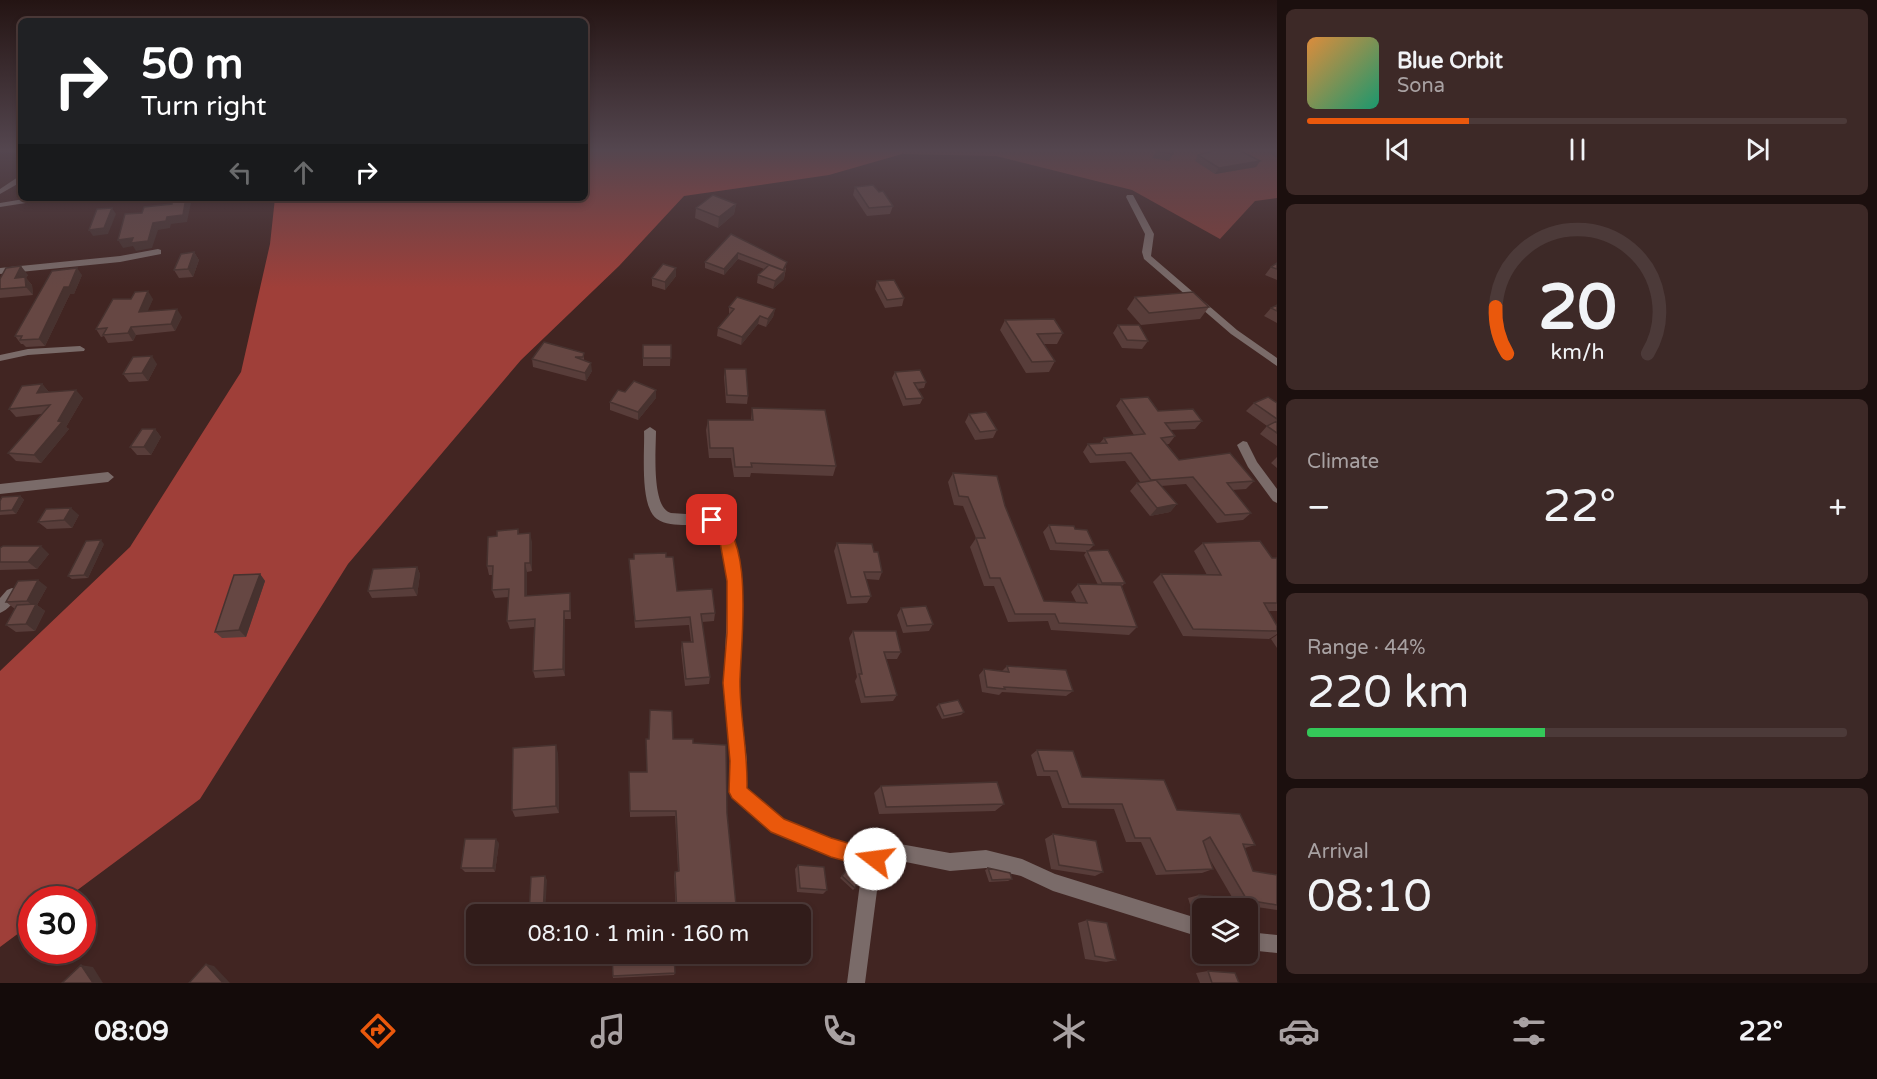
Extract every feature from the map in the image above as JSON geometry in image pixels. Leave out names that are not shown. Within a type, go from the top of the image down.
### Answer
[{"type":"street","points":[[1130,197],[1149,232],[1150,238],[1145,249],[1147,257],[1242,339],[1277,363]]},
{"type":"street","points":[[0,205],[26,201]]},
{"type":"street","points":[[0,285],[4,270],[128,258],[158,252]]},
{"type":"street","points":[[0,358],[28,352],[81,349]]},
{"type":"street","points":[[650,431],[653,482],[651,493],[655,509],[663,517],[712,520],[725,534],[735,581],[735,633],[731,683],[739,761],[738,792],[778,825],[831,847],[875,859]]},
{"type":"street","points":[[1243,446],[1252,464],[1277,498]]},
{"type":"street","points":[[0,489],[108,477]]},
{"type":"street","points":[[0,607],[12,594]]},
{"type":"street","points":[[856,983],[868,883],[875,859],[889,850],[950,862],[986,859],[1022,868],[1053,882],[1192,926]]},
{"type":"street","points":[[1258,942],[1277,944]]},
{"type":"shaded area","points":[[588,196],[685,196],[619,266],[521,360],[348,564],[200,799],[83,886],[18,886],[18,934],[0,947],[0,671],[130,547],[241,372],[270,244],[275,201],[588,201]]},
{"type":"shaded area","points":[[1143,196],[1277,196],[1277,198],[1255,201],[1220,239]]},
{"type":"building","points":[[712,196],[736,204],[719,217],[696,208]]},
{"type":"building","points":[[861,196],[886,196],[893,206],[869,208]]},
{"type":"building","points":[[172,201],[185,201],[183,215],[167,217],[166,221],[153,223],[148,241],[131,243],[133,238],[118,240],[125,214],[142,213],[144,207],[172,204]]},
{"type":"building","points":[[112,208],[104,228],[89,230],[97,209]]},
{"type":"building","points":[[731,234],[787,262],[783,270],[738,253],[724,269],[705,262]]},
{"type":"building","points":[[194,252],[188,269],[174,270],[181,254]]},
{"type":"building","points":[[663,264],[676,268],[665,282],[652,278]]},
{"type":"building","points":[[769,265],[785,271],[775,281],[758,275]]},
{"type":"building","points":[[21,266],[15,278],[25,277],[26,287],[0,289],[0,279],[6,268]]},
{"type":"building","points":[[77,268],[69,287],[64,287],[39,339],[20,340],[22,336],[15,336],[52,271]]},
{"type":"building","points":[[894,280],[904,298],[887,300],[877,281]]},
{"type":"building","points":[[148,291],[139,312],[177,309],[171,324],[131,327],[128,333],[103,335],[107,328],[96,329],[113,299],[131,299],[135,292]]},
{"type":"building","points":[[1193,292],[1209,307],[1149,313],[1135,297]]},
{"type":"building","points":[[737,297],[775,309],[768,319],[760,316],[742,337],[718,328],[734,309],[729,307]]},
{"type":"building","points":[[1054,319],[1063,333],[1037,334],[1055,361],[1032,362],[1005,320]]},
{"type":"building","points":[[1118,325],[1139,325],[1148,341],[1127,340]]},
{"type":"building","points":[[544,342],[584,353],[583,357],[575,357],[591,363],[585,373],[532,359]]},
{"type":"building","points":[[643,345],[671,345],[671,358],[643,358]]},
{"type":"building","points":[[152,356],[142,373],[123,374],[133,357]]},
{"type":"building","points":[[725,369],[746,369],[748,396],[727,395]]},
{"type":"building","points":[[920,370],[926,382],[914,383],[923,398],[906,399],[895,372]]},
{"type":"building","points":[[634,381],[656,390],[638,412],[610,402],[618,390],[625,392]]},
{"type":"building","points":[[42,384],[37,393],[76,390],[58,421],[62,422],[34,455],[8,453],[50,405],[9,409],[22,386]]},
{"type":"building","points":[[1148,397],[1158,411],[1193,409],[1202,421],[1165,423],[1175,436],[1161,438],[1179,460],[1230,453],[1254,481],[1227,483],[1251,513],[1225,515],[1193,477],[1151,480],[1131,453],[1096,455],[1088,444],[1107,443],[1104,438],[1145,434],[1121,399]]},
{"type":"building","points":[[1268,397],[1277,403],[1277,419],[1254,403]]},
{"type":"building","points":[[752,408],[825,410],[836,466],[751,463],[752,467],[735,467],[733,448],[710,448],[708,420],[753,420]]},
{"type":"building","points":[[986,412],[997,430],[980,432],[969,414]]},
{"type":"building","points":[[1277,421],[1277,433],[1267,426]]},
{"type":"building","points":[[142,429],[155,429],[144,447],[130,447]]},
{"type":"building","points":[[953,473],[997,476],[1005,506],[1044,601],[1087,603],[1078,584],[1121,585],[1137,627],[1059,623],[1055,614],[1015,614],[1000,578],[990,578],[976,538],[985,538],[968,497],[959,496]]},
{"type":"building","points":[[1156,480],[1177,504],[1157,508],[1137,483]]},
{"type":"building","points":[[20,496],[12,510],[0,511],[2,497]]},
{"type":"building","points":[[71,508],[64,520],[38,522],[46,509]]},
{"type":"building","points":[[1049,525],[1074,526],[1075,529],[1087,530],[1094,545],[1056,543]]},
{"type":"building","points":[[518,529],[518,534],[530,533],[530,563],[525,563],[525,596],[570,593],[570,611],[564,611],[563,669],[533,671],[535,619],[507,621],[509,589],[492,590],[493,566],[487,566],[488,537],[497,536],[497,531]]},
{"type":"building","points":[[101,540],[84,575],[68,576],[86,541]]},
{"type":"building","points":[[1260,541],[1272,558],[1277,558],[1277,603],[1264,603],[1277,626],[1277,631],[1193,629],[1161,574],[1221,575],[1203,543]]},
{"type":"building","points":[[837,543],[872,544],[874,552],[878,552],[882,572],[864,572],[871,596],[851,597]]},
{"type":"building","points":[[3,546],[41,546],[28,562],[0,562],[0,548]]},
{"type":"building","points":[[1108,550],[1125,583],[1102,583],[1087,551]]},
{"type":"building","points":[[666,553],[666,557],[673,557],[677,591],[712,589],[715,613],[701,614],[710,677],[686,679],[682,642],[693,642],[690,617],[635,621],[629,559],[634,559],[634,554]]},
{"type":"building","points":[[417,567],[413,588],[368,591],[373,569]]},
{"type":"building","points":[[260,574],[239,630],[215,632],[234,575]]},
{"type":"building","points":[[38,580],[27,601],[6,602],[18,581]]},
{"type":"building","points":[[36,604],[26,624],[6,625],[17,605]]},
{"type":"building","points":[[926,606],[933,624],[907,626],[901,608]]},
{"type":"building","points":[[853,631],[896,631],[901,652],[884,652],[897,695],[865,697]]},
{"type":"building","points":[[1007,666],[1066,670],[1073,691],[987,687],[984,669],[1009,672]]},
{"type":"building","points":[[958,700],[964,712],[944,716],[939,704]]},
{"type":"building","points":[[650,710],[672,711],[673,739],[693,739],[693,743],[726,745],[727,813],[736,904],[676,904],[675,872],[679,871],[676,811],[630,811],[629,772],[647,772],[646,739],[649,739]]},
{"type":"building","points":[[556,745],[556,806],[512,810],[513,748]]},
{"type":"building","points":[[1037,750],[1073,751],[1082,777],[1164,780],[1177,810],[1240,814],[1255,845],[1243,844],[1253,871],[1277,875],[1277,905],[1258,902],[1258,898],[1246,898],[1210,837],[1203,841],[1213,869],[1166,871],[1150,838],[1135,838],[1122,804],[1069,804],[1057,771],[1044,771]]},
{"type":"building","points":[[997,782],[1004,804],[886,807],[881,786]]},
{"type":"building","points":[[1053,834],[1096,841],[1103,872],[1059,865]]},
{"type":"building","points":[[465,839],[496,839],[493,868],[461,868]]},
{"type":"building","points":[[852,862],[862,872],[855,888],[842,876]]},
{"type":"building","points":[[798,865],[824,867],[827,890],[800,888]]},
{"type":"building","points":[[988,868],[1010,873],[1012,879],[992,880]]},
{"type":"building","points":[[545,876],[544,904],[530,904],[531,877]]},
{"type":"building","points":[[1199,895],[1224,898],[1200,898]]},
{"type":"building","points":[[1087,920],[1107,923],[1116,960],[1095,956]]},
{"type":"building","points":[[206,964],[223,983],[189,983]]},
{"type":"building","points":[[612,964],[675,964],[675,973],[613,976]]},
{"type":"building","points":[[81,965],[93,983],[62,983]]},
{"type":"building","points":[[1208,971],[1235,973],[1239,983],[1212,983]]},
{"type":"route","points":[[712,520],[725,534],[735,581],[735,633],[731,683],[735,742],[739,761],[738,792],[778,825],[831,847],[875,859]]}]
